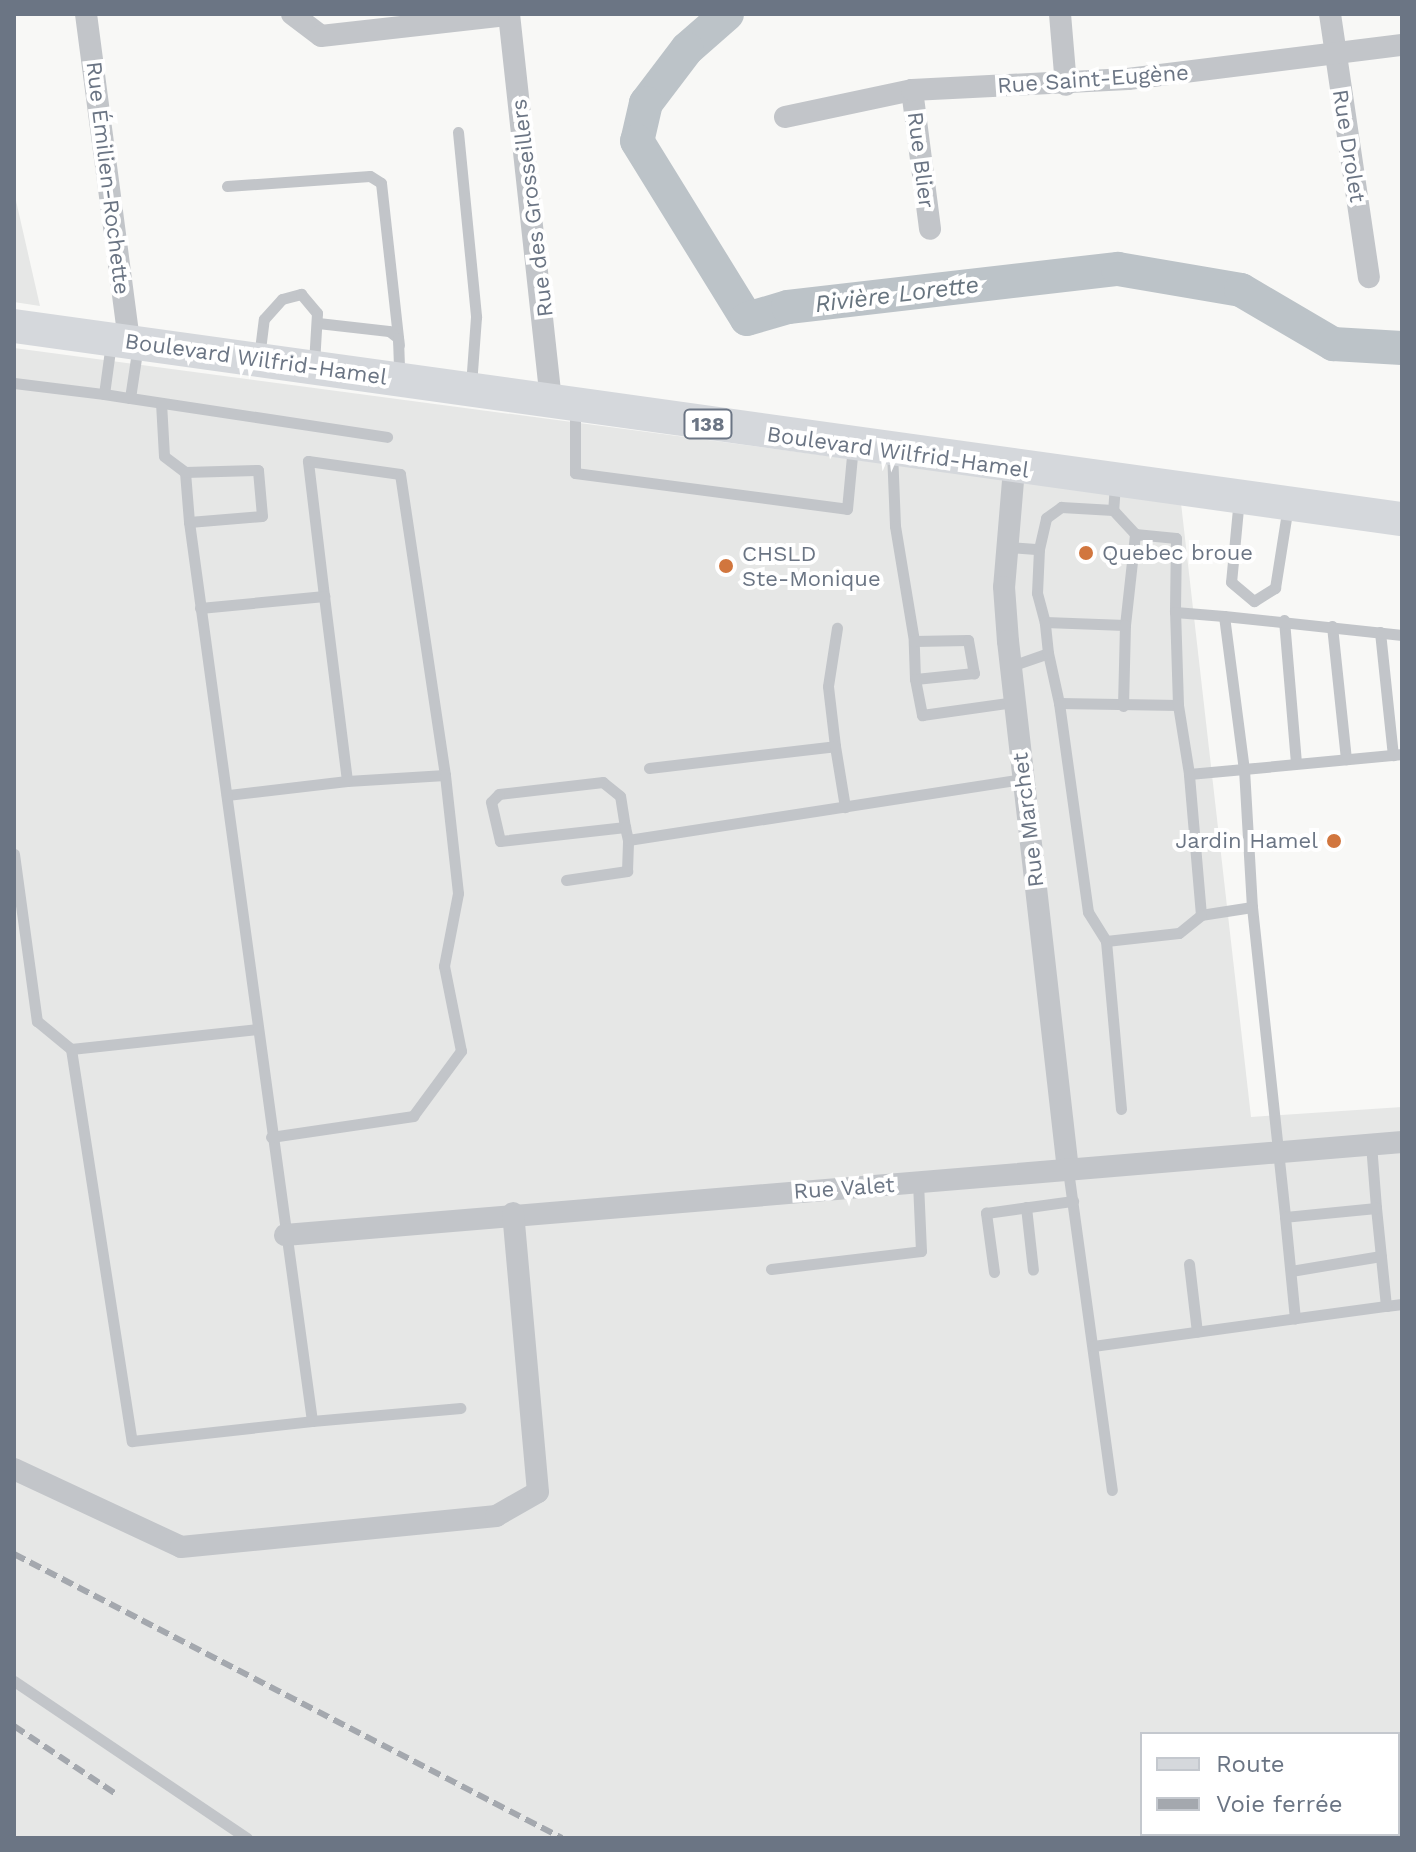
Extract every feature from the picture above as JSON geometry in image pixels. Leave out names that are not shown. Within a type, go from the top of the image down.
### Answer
[{"type":"main road","name":"Boulevard Wilfrid-Hamel","points":[[14,326],[1014,469],[1114,496],[1239,497],[1402,519]]},
{"type":"street","name":"Rue Émilien-Rochette","points":[[86,14],[127,341]]},
{"type":"street","points":[[292,14],[321,36],[509,14]]},
{"type":"street","name":"Rue des Grosseillers","points":[[509,14],[563,403]]},
{"type":"street","points":[[1060,14],[1066,85]]},
{"type":"street","name":"Rue Drolet","points":[[1330,14],[1369,277]]},
{"type":"street","name":"Rue Saint-Eugène","points":[[785,117],[912,90],[1066,85],[1402,45]]},
{"type":"street","name":"Rue Blier","points":[[912,90],[930,229]]},
{"type":"street","name":"Rue Marchet","points":[[1014,469],[1007,547],[1011,666],[1068,1170]]},
{"type":"street","name":"Rue Valet","points":[[285,1235],[513,1213],[1277,1155],[1402,1142]]},
{"type":"street","points":[[14,1469],[181,1547],[496,1516],[538,1492],[513,1213]]},
{"type":"lane","points":[[458,132],[476,317],[471,390]]},
{"type":"lane","points":[[227,186],[370,176],[381,183],[399,345],[399,379]]},
{"type":"lane","points":[[259,360],[264,319],[282,299],[301,294],[314,303],[318,323],[313,367]]},
{"type":"lane","points":[[318,323],[389,331],[399,345]]},
{"type":"lane","points":[[104,394],[127,341]]},
{"type":"lane","points":[[127,341],[130,398]]},
{"type":"lane","points":[[14,383],[387,437]]},
{"type":"lane","points":[[161,403],[164,456],[185,472],[258,470],[262,516],[189,522]]},
{"type":"lane","points":[[563,403],[575,473],[847,509],[853,445]]},
{"type":"lane","points":[[892,451],[895,526],[914,641],[915,679],[922,715],[1015,702]]},
{"type":"lane","points":[[271,1137],[413,1116],[461,1051],[444,966],[458,893],[445,775],[400,474],[308,461],[347,781]]},
{"type":"lane","points":[[185,472],[200,608],[312,1421]]},
{"type":"lane","points":[[1121,1109],[1106,941],[1088,912],[1059,703],[1048,653],[1039,549],[1046,518],[1061,507],[1114,496],[1135,534],[1125,625],[1123,706]]},
{"type":"lane","points":[[1239,497],[1231,582],[1254,601]]},
{"type":"lane","points":[[1254,601],[1275,588],[1288,504]]},
{"type":"lane","points":[[1135,534],[1176,538],[1178,705],[1189,774],[1201,915]]},
{"type":"lane","points":[[1007,547],[1039,549]]},
{"type":"lane","points":[[200,608],[324,596]]},
{"type":"lane","points":[[1253,616],[1254,601]]},
{"type":"lane","points":[[1175,612],[1253,616],[1402,635]]},
{"type":"lane","points":[[1224,616],[1244,769],[1252,907],[1295,1319]]},
{"type":"lane","points":[[1284,620],[1296,764]]},
{"type":"lane","points":[[1045,622],[1125,625]]},
{"type":"lane","points":[[1332,626],[1346,759]]},
{"type":"lane","points":[[837,628],[828,686],[845,807]]},
{"type":"lane","points":[[1189,774],[1398,755],[1380,632]]},
{"type":"lane","points":[[914,641],[968,640],[974,673],[915,679]]},
{"type":"lane","points":[[1011,666],[1048,653]]},
{"type":"lane","points":[[1059,703],[1178,705]]},
{"type":"lane","points":[[649,768],[835,746]]},
{"type":"lane","points":[[227,795],[347,781],[445,775]]},
{"type":"lane","points":[[628,840],[1024,779]]},
{"type":"lane","points":[[566,880],[627,871],[628,840],[620,796],[603,782],[499,794],[491,802],[497,837],[508,843],[625,827]]},
{"type":"lane","points":[[14,854],[37,1021],[71,1049],[132,1441],[460,1408]]},
{"type":"lane","points":[[1106,941],[1179,933],[1201,915],[1252,907]]},
{"type":"lane","points":[[71,1049],[257,1029]]},
{"type":"lane","points":[[1371,1144],[1386,1306]]},
{"type":"lane","points":[[1068,1170],[1112,1490]]},
{"type":"lane","points":[[771,1269],[921,1251],[918,1182]]},
{"type":"lane","points":[[994,1272],[986,1213],[1073,1201]]},
{"type":"lane","points":[[1026,1207],[1033,1270]]},
{"type":"lane","points":[[1285,1217],[1376,1208]]},
{"type":"lane","points":[[1291,1271],[1381,1256]]},
{"type":"lane","points":[[1189,1264],[1197,1332]]},
{"type":"lane","points":[[1093,1346],[1402,1304]]},
{"type":"lane","points":[[14,1681],[247,1838]]},
{"type":"shaded area","points":[[14,192],[40,306],[14,302]]},
{"type":"shaded area","points":[[14,348],[1181,503],[1251,1117],[1402,1107],[1402,1838],[14,1838]]},
{"type":"waterway","name":"Rivière Lorette","points":[[727,14],[687,49],[646,103],[637,141],[747,319],[788,307],[1118,269],[1241,290],[1333,344],[1402,348]]},
{"type":"railway","points":[[14,1554],[562,1838]]},
{"type":"railway","points":[[14,1726],[116,1794]]},
{"type":"place","name":"Quebec broue","points":[[1086,553]]},
{"type":"place","name":"CHSLD Ste-Monique","points":[[726,566]]},
{"type":"place","name":"Jardin Hamel","points":[[1334,841]]}]
